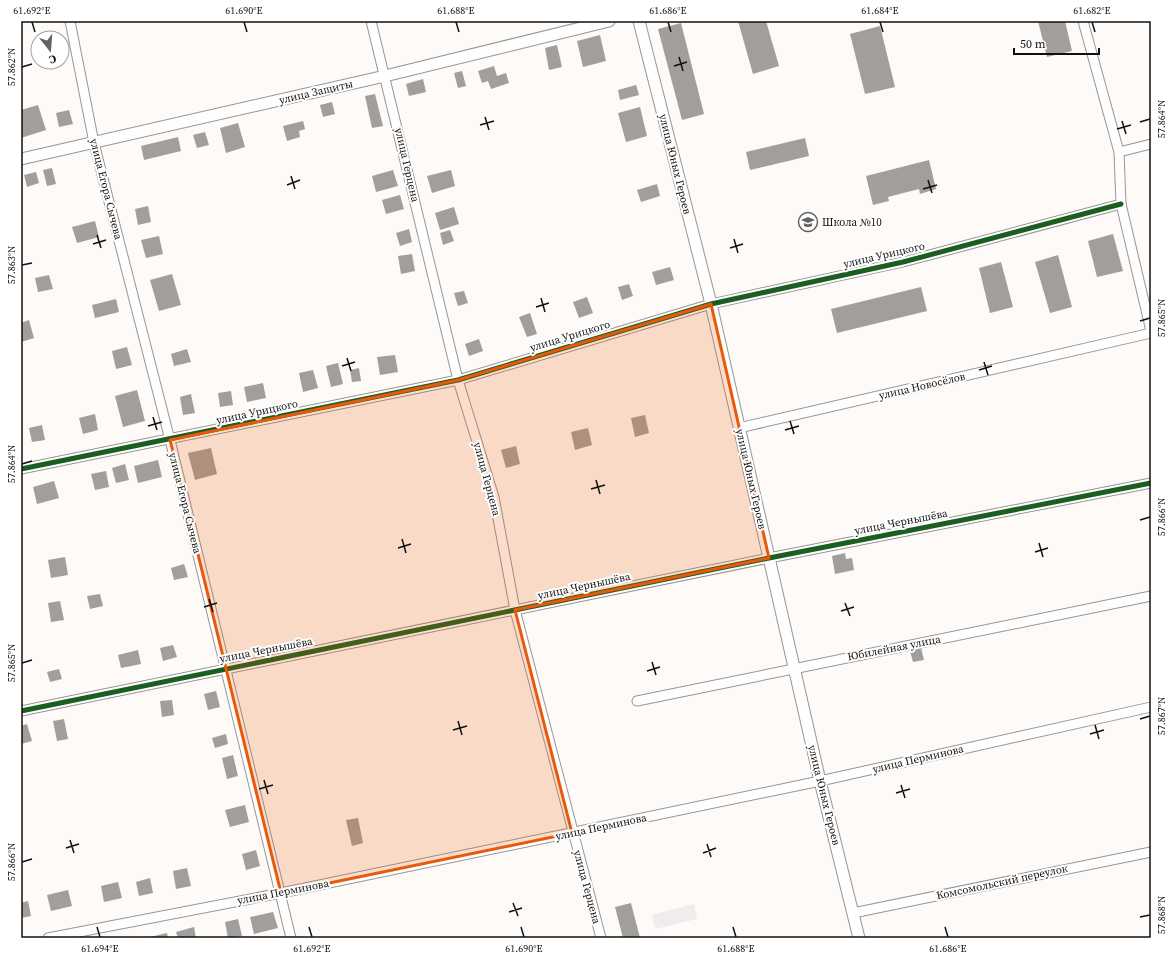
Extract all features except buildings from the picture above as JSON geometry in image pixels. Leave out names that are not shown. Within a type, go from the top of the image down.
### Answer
[{"type":"street","name":"улица Егора Сычева","points":[[70,21],[94,143],[170,440],[291,938]]},
{"type":"street","name":"улица Герцена","points":[[371,21],[458,380],[494,497],[515,610],[572,833],[601,938]]},
{"type":"street","name":"улица Защиты","points":[[21,159],[385,76],[610,21]]},
{"type":"street","name":"улица Юных Героев","points":[[639,21],[711,304],[820,781],[859,938]]},
{"type":"street","points":[[1083,21],[1119,152],[1121,204],[1151,332]]},
{"type":"street","points":[[1119,152],[1151,144]]},
{"type":"street","name":"улица Урицкого","points":[[21,469],[170,440],[458,380],[711,304],[903,262],[1121,204]]},
{"type":"street","name":"улица Новосёлов","points":[[739,428],[1151,332]]},
{"type":"street","name":"улица Чернышёва","points":[[21,711],[769,558],[1151,483]]},
{"type":"street","name":"Юбилейная улица","points":[[637,701],[1151,596]]},
{"type":"street","name":"улица Перминова","points":[[48,938],[281,893],[572,833],[820,781],[1151,707]]},
{"type":"street","name":"Комсомольский переулок","points":[[854,913],[1151,852]]},
{"type":"highlighted area","points":[[711,304],[769,558],[515,610],[572,833],[281,893],[170,440],[458,380]]},
{"type":"shaded area","points":[[694,904],[697,919],[655,929],[652,915]]},
{"type":"cycle path","points":[[21,469],[458,380],[711,304],[903,262],[1121,204]]},
{"type":"cycle path","points":[[21,711],[769,558],[1151,483]]},
{"type":"place","name":"Школа №10","points":[[808,222]]}]
